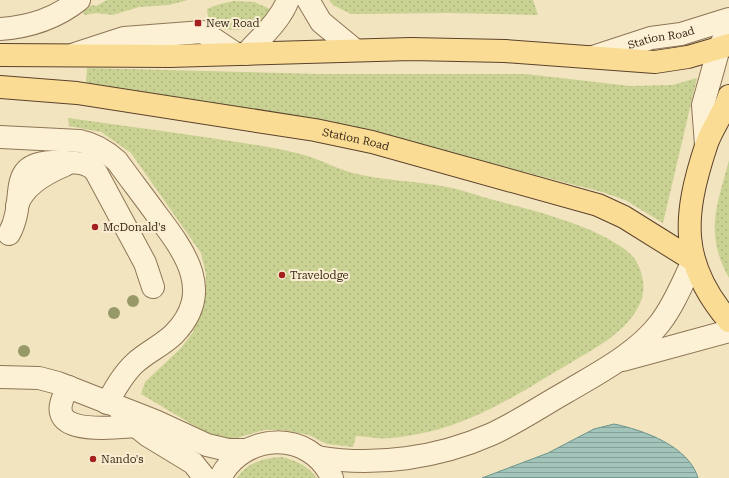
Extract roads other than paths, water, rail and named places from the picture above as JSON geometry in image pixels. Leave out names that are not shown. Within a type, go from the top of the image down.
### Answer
[{"type":"main road","name":"Station Road","points":[[0,55],[241,54],[354,50],[498,51],[655,62],[670,60],[724,47]]},
{"type":"main road","name":"Station Road","points":[[0,87],[77,93],[280,124],[372,142],[598,205],[624,217],[693,261]]},
{"type":"main road","points":[[729,96],[706,145],[690,210],[689,230],[693,261],[712,302],[729,321]]},
{"type":"street","points":[[0,29],[36,24],[58,14],[79,0]]},
{"type":"street","points":[[241,54],[270,27],[281,13],[288,0]]},
{"type":"street","points":[[308,0],[321,22],[354,50]]},
{"type":"street","name":"Station Road","points":[[593,57],[650,38],[680,34],[729,19]]},
{"type":"street","points":[[706,145],[703,104],[729,29]]},
{"type":"street","points":[[0,137],[80,141],[100,147],[117,161],[179,244],[188,262],[194,282],[194,289],[191,304],[186,317],[174,334],[130,368],[107,403]]},
{"type":"street","points":[[9,234],[16,218],[18,181],[24,170],[30,166],[52,161],[75,162],[89,165],[96,172],[145,263],[153,287]]},
{"type":"street","points":[[317,457],[355,462],[399,460],[451,448],[492,434],[616,362],[648,336],[660,322],[693,261]]},
{"type":"street","points":[[616,362],[729,331]]},
{"type":"street","points":[[0,377],[39,378],[69,387],[155,421],[206,445],[228,450],[244,450]]},
{"type":"street","points":[[69,387],[62,397],[60,405],[61,415],[71,425],[111,428],[136,426]]},
{"type":"street","points":[[107,403],[147,435],[193,463],[206,478]]},
{"type":"street","points":[[220,478],[233,459],[244,450],[263,443],[282,442],[301,447],[317,457],[329,471],[332,478]]},
{"type":"street","points":[[369,478],[399,460]]},
{"type":"water","points":[[614,424],[651,435],[675,448],[693,467],[698,478],[482,478],[548,453],[594,429]]},
{"type":"place","name":"New Road","points":[[198,23]]},
{"type":"place","name":"McDonald's","points":[[95,227]]},
{"type":"place","name":"Travelodge","points":[[282,275]]},
{"type":"place","name":"Nando's","points":[[93,459]]}]
